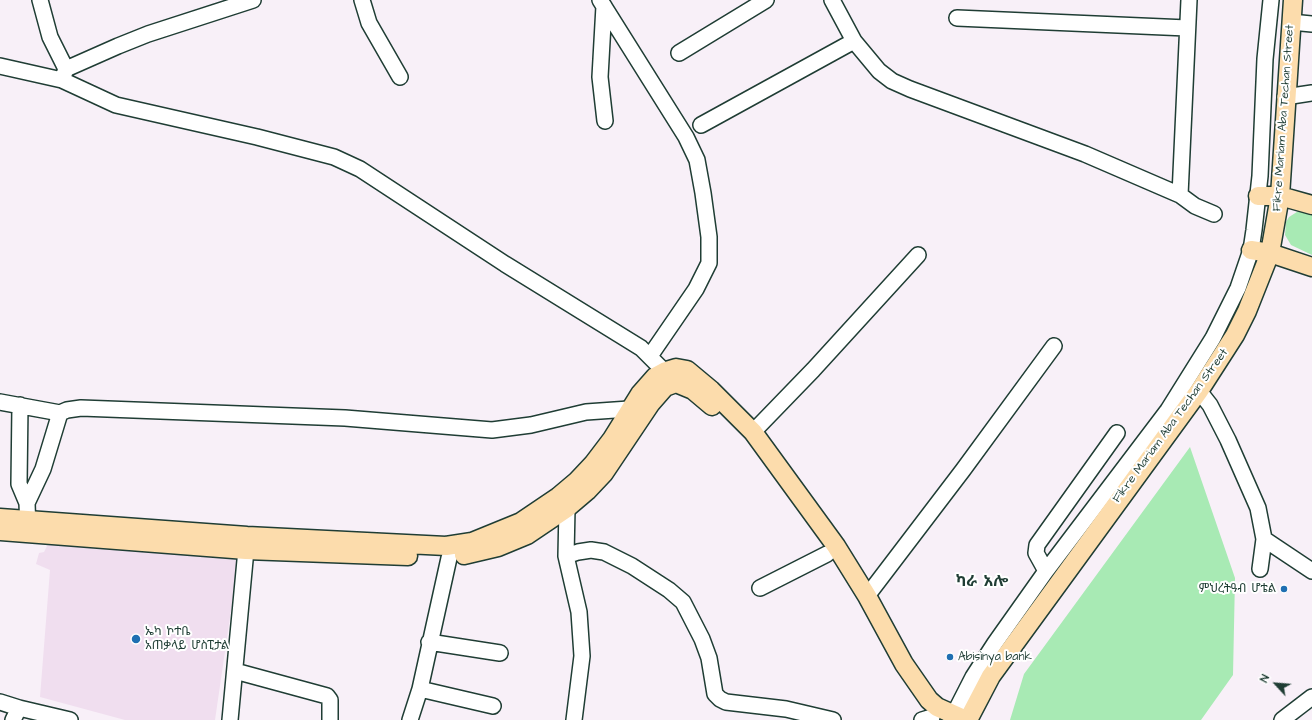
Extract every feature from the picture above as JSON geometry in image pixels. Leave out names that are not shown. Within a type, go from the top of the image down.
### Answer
[{"type":"main road","name":"Fikre Mariam Aba Techan Street","points":[[960,719],[1199,391],[1235,335],[1261,279],[1270,253],[1280,196],[1285,97],[1293,0]]},
{"type":"main road","points":[[1258,196],[1280,196],[1312,204]]},
{"type":"main road","points":[[1250,250],[1270,253],[1312,267]]},
{"type":"main road","points":[[0,518],[28,519],[247,543],[449,558],[498,547],[527,535],[567,508],[587,491],[604,473],[651,403],[665,387],[676,368],[687,370],[711,390],[753,432],[836,546],[867,596],[918,687],[937,707],[960,719]]},
{"type":"main road","points":[[247,543],[446,546],[472,542],[521,522],[539,511],[577,481],[593,464],[612,439],[629,408],[655,377],[671,377],[694,390],[728,421],[745,440],[827,554],[860,606],[911,696],[930,719]]},
{"type":"main road","points":[[0,531],[28,519]]},
{"type":"street","points":[[40,0],[50,37],[64,74]]},
{"type":"street","points":[[64,74],[148,34],[253,0]]},
{"type":"street","points":[[362,0],[369,23],[400,77]]},
{"type":"street","points":[[679,53],[766,0]]},
{"type":"street","points":[[832,0],[854,41],[879,71],[892,81],[1085,154],[1180,195],[1195,206],[1214,214]]},
{"type":"street","points":[[1180,195],[1189,0]]},
{"type":"street","points":[[960,719],[995,643],[1046,571],[1168,410],[1212,338],[1238,288],[1250,250],[1258,196],[1265,59],[1271,0]]},
{"type":"street","points":[[602,3],[686,137],[697,160],[703,193],[709,238],[709,263],[696,289],[650,356]]},
{"type":"street","points":[[602,3],[600,77],[605,121]]},
{"type":"street","points":[[957,18],[1187,28]]},
{"type":"street","points":[[1291,22],[1312,24]]},
{"type":"street","points":[[701,125],[854,41]]},
{"type":"street","points":[[0,66],[64,74],[116,105],[265,139],[334,157],[360,169],[505,264],[635,344],[650,356],[671,377]]},
{"type":"street","points":[[1285,97],[1312,92]]},
{"type":"street","points":[[753,432],[807,376],[918,255]]},
{"type":"street","points":[[867,596],[964,470],[1054,346]]},
{"type":"street","points":[[1199,391],[1210,405],[1258,508],[1264,539],[1260,569]]},
{"type":"street","points":[[0,402],[60,413],[67,410],[81,408],[345,418],[492,430],[530,425],[586,412],[629,408]]},
{"type":"street","points":[[20,405],[19,484],[28,519]]},
{"type":"street","points":[[28,519],[60,413]]},
{"type":"street","points":[[1046,571],[1036,553],[1037,545],[1117,433]]},
{"type":"street","points":[[567,508],[566,556],[579,612],[582,656],[574,720]]},
{"type":"street","points":[[1264,539],[1312,571]]},
{"type":"street","points":[[230,720],[247,543]]},
{"type":"street","points":[[566,556],[591,550],[604,552],[669,590],[683,602],[702,639],[709,658],[715,694],[720,699],[726,702],[805,712],[833,720]]},
{"type":"street","points":[[760,588],[827,554]]},
{"type":"street","points":[[410,720],[420,689],[429,642],[449,558]]},
{"type":"street","points":[[429,642],[500,653]]},
{"type":"street","points":[[234,671],[327,696],[330,700],[330,720]]},
{"type":"street","points":[[420,689],[493,706]]},
{"type":"street","points":[[1282,720],[1312,697]]},
{"type":"street","points":[[0,702],[16,714],[70,720]]},
{"type":"shaded area","name":"ኤካ ኮተቤ አጠቃላይ ሆስፒታል","points":[[48,544],[237,554],[237,569],[215,720],[125,720],[40,697],[50,570],[36,564],[39,553],[44,552]]},
{"type":"green space","points":[[1300,210],[1312,211],[1312,255],[1291,245],[1285,235],[1286,222],[1289,217]]},
{"type":"green space","points":[[1190,447],[1235,578],[1233,675],[1201,720],[1010,720],[1024,674]]},
{"type":"place","name":"ምህረትዓብ ሆቴል","points":[[1284,589]]},
{"type":"place","name":"ኤካ ኮተቤ አጠቃላይ ሆስፒታል","points":[[136,639]]},
{"type":"place","name":"Abisinya bank","points":[[950,657]]},
{"type":"district","name":"ካራ አሎ","points":[[982,583]]}]
